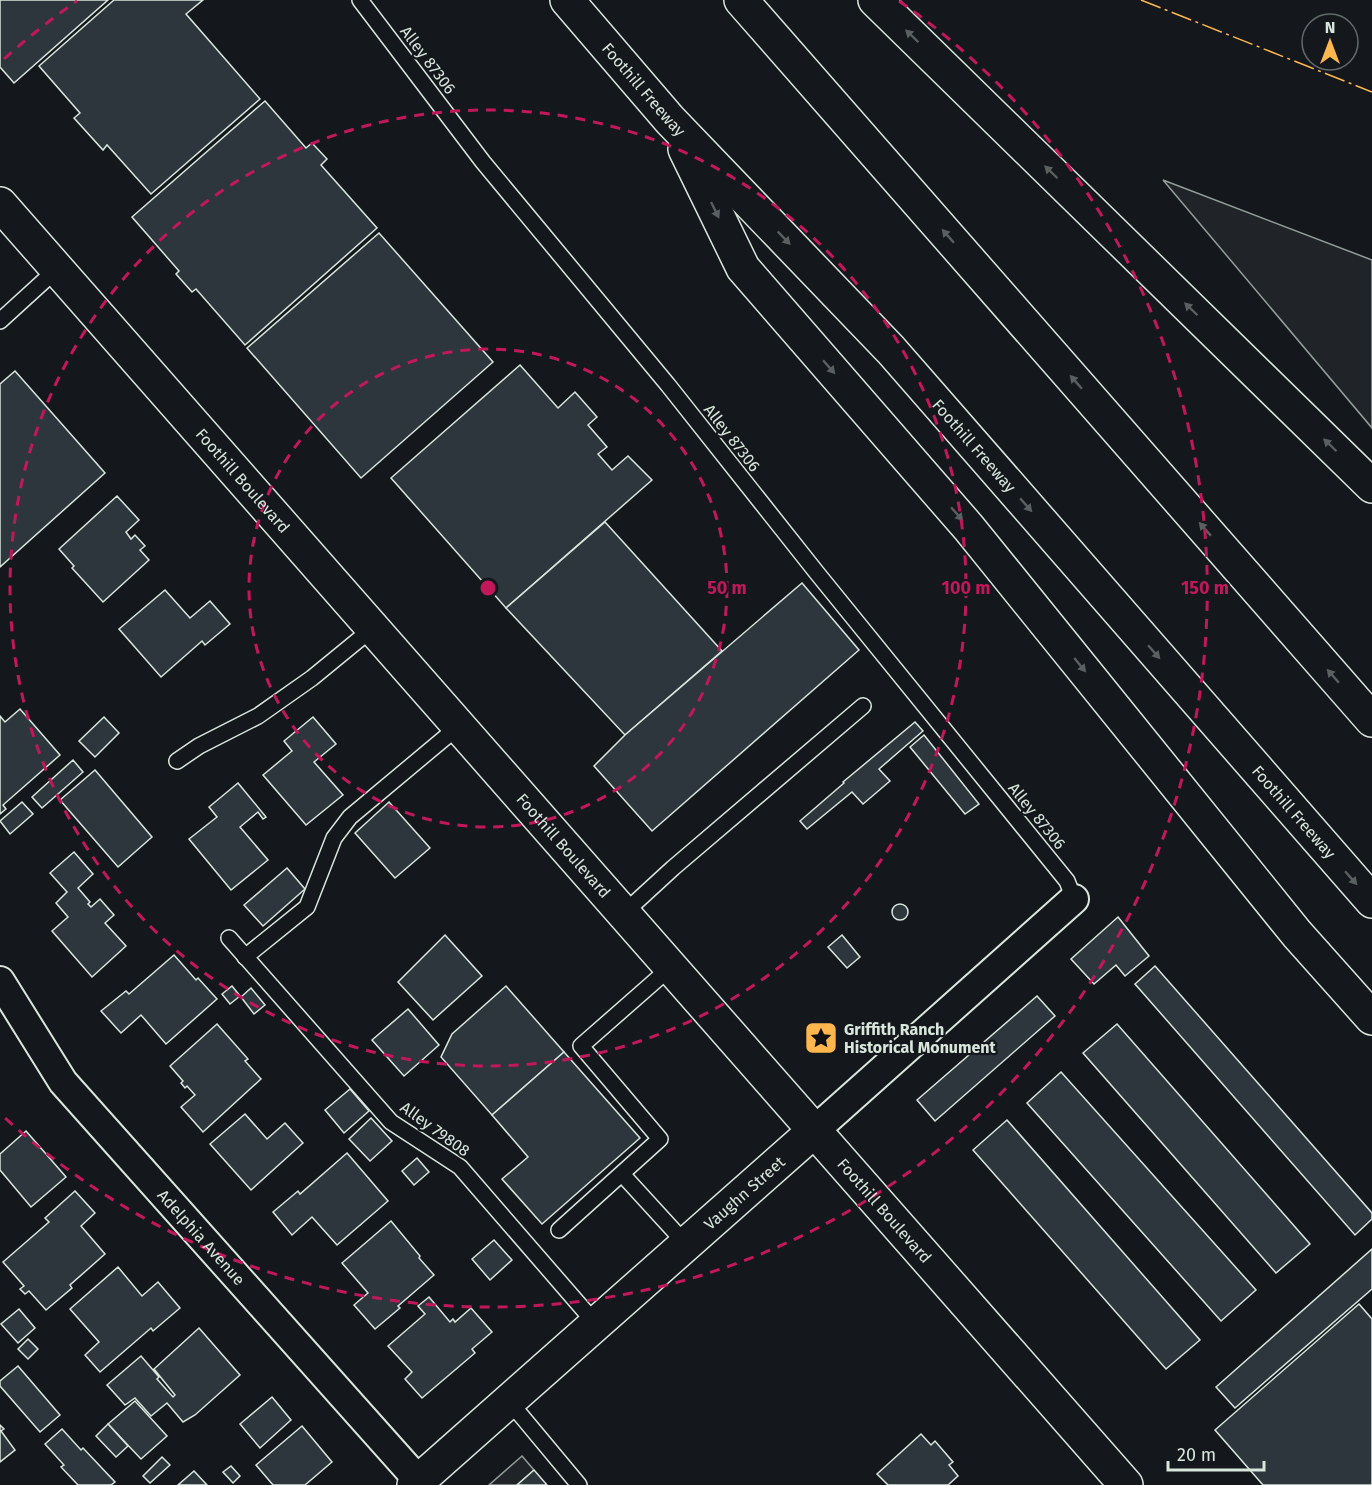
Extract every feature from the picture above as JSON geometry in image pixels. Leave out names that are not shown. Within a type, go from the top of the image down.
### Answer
[{"type":"main road","name":"Foothill Freeway","points":[[567,0],[670,120],[891,350],[1372,902]]},
{"type":"main road","points":[[741,0],[1372,720]]},
{"type":"main road","points":[[875,0],[1372,486]]},
{"type":"main road","points":[[670,120],[743,268],[969,528],[1297,934],[1372,1018]]},
{"type":"main road","name":"Foothill Boulevard","points":[[0,204],[1126,1485]]},
{"type":"main road","name":"Vaughn Street","points":[[417,1483],[814,1131]]},
{"type":"street","name":"Vaughn Street","points":[[814,1131],[1074,899]]},
{"type":"street","name":"Adelphia Avenue","points":[[0,981],[63,1082],[417,1483]]},
{"type":"lane","name":"Alley 87306","points":[[360,0],[483,162],[668,386],[1067,881],[1074,899]]},
{"type":"lane","points":[[0,321],[57,269]]},
{"type":"lane","points":[[177,761],[199,746],[258,716],[312,678],[373,628]]},
{"type":"lane","points":[[624,913],[673,868],[863,706]]},
{"type":"lane","points":[[245,957],[307,907],[334,838],[350,817],[459,726]]},
{"type":"lane","name":"Alley 79808","points":[[229,938],[391,1122],[460,1167],[596,1324]]},
{"type":"lane","points":[[559,1230],[660,1138],[581,1046],[671,967]]},
{"type":"lane","points":[[622,1174],[686,1244]]},
{"type":"lane","points":[[509,1401],[579,1485]]},
{"type":"shaded area","points":[[1163,180],[1372,260],[1372,428]]},
{"type":"shaded area","points":[[522,1456],[534,1470],[517,1485],[489,1485]]},
{"type":"building","points":[[0,0],[108,0],[14,83],[0,67]]},
{"type":"building","points":[[114,0],[203,0],[186,14],[260,99],[151,194],[107,145],[103,150],[74,118],[80,113],[39,66]]},
{"type":"building","points":[[265,101],[306,148],[312,143],[327,159],[321,165],[377,228],[245,345],[196,289],[192,292],[176,274],[179,271],[132,217]]},
{"type":"building","points":[[379,233],[493,362],[361,478],[247,348]]},
{"type":"building","points":[[520,365],[558,408],[575,392],[597,417],[588,425],[607,447],[598,454],[612,470],[628,456],[652,480],[506,608],[391,478]]},
{"type":"building","points":[[15,371],[105,473],[0,567],[0,384]]},
{"type":"building","points":[[117,496],[139,520],[126,532],[131,539],[135,535],[145,546],[140,550],[149,560],[103,602],[72,568],[74,566],[59,549]]},
{"type":"building","points":[[605,522],[722,651],[625,735],[506,608]]},
{"type":"building","points":[[802,583],[859,650],[652,831],[594,766],[625,735]]},
{"type":"building","points":[[165,590],[190,618],[210,601],[230,624],[205,645],[202,641],[161,677],[119,629]]},
{"type":"building","points":[[20,709],[60,755],[3,805],[6,809],[0,814],[0,716],[5,722]]},
{"type":"building","points":[[104,717],[119,733],[95,757],[79,741]]},
{"type":"building","points":[[313,717],[336,744],[314,762],[343,795],[306,825],[263,775],[292,751],[284,741]]},
{"type":"building","points":[[915,722],[923,731],[879,769],[890,781],[863,804],[852,792],[807,829],[800,821]]},
{"type":"building","points":[[924,735],[979,804],[965,814],[910,747]]},
{"type":"building","points":[[73,760],[83,772],[42,808],[32,797]]},
{"type":"building","points":[[95,770],[152,837],[118,867],[60,800]]},
{"type":"building","points":[[238,783],[266,817],[263,819],[258,812],[240,827],[268,860],[231,890],[189,839],[217,817],[209,807]]},
{"type":"building","points":[[22,802],[33,814],[10,834],[0,821]]},
{"type":"building","points":[[389,802],[430,848],[395,878],[355,833]]},
{"type":"building","points":[[74,852],[93,874],[78,888],[90,902],[88,904],[91,907],[100,899],[114,915],[105,923],[126,946],[92,977],[52,931],[68,917],[56,903],[67,892],[50,873]]},
{"type":"building","points":[[287,868],[305,889],[263,926],[244,905]]},
{"type":"building","points":[[900,904],[908,912],[900,920],[892,912]]},
{"type":"building","points":[[1118,917],[1149,956],[1125,976],[1116,965],[1094,984],[1071,959]]},
{"type":"building","points":[[445,935],[482,976],[433,1020],[398,982]]},
{"type":"building","points":[[842,935],[860,957],[847,968],[828,947]]},
{"type":"building","points":[[174,955],[217,999],[166,1044],[141,1015],[121,1033],[101,1011],[126,991],[129,994]]},
{"type":"building","points":[[1155,966],[1372,1213],[1372,1219],[1355,1235],[1135,984]]},
{"type":"building","points":[[232,986],[240,996],[230,1004],[222,994]]},
{"type":"building","points":[[506,986],[564,1052],[492,1115],[441,1057],[452,1034]]},
{"type":"building","points":[[251,988],[265,1005],[254,1014],[241,997]]},
{"type":"building","points":[[1037,996],[1055,1016],[935,1121],[917,1100]]},
{"type":"building","points":[[408,1009],[439,1045],[404,1076],[372,1040]]},
{"type":"building","points":[[217,1024],[248,1059],[245,1061],[261,1079],[203,1132],[181,1107],[195,1095],[187,1086],[185,1088],[181,1083],[183,1081],[170,1066]]},
{"type":"building","points":[[1117,1024],[1310,1244],[1276,1273],[1083,1053]]},
{"type":"building","points":[[564,1052],[640,1138],[542,1224],[502,1179],[528,1157],[492,1115]]},
{"type":"building","points":[[1061,1072],[1256,1290],[1221,1321],[1027,1103]]},
{"type":"building","points":[[350,1089],[369,1111],[344,1133],[325,1110]]},
{"type":"building","points":[[245,1114],[267,1139],[285,1123],[303,1143],[251,1190],[210,1144]]},
{"type":"building","points":[[371,1118],[392,1141],[370,1161],[349,1139]]},
{"type":"building","points":[[1007,1120],[1200,1340],[1166,1369],[973,1150]]},
{"type":"building","points":[[26,1131],[66,1177],[31,1207],[0,1170],[0,1154]]},
{"type":"building","points":[[347,1153],[388,1201],[337,1245],[312,1217],[292,1235],[273,1212],[298,1191],[300,1194]]},
{"type":"building","points":[[417,1158],[429,1172],[414,1185],[402,1171]]},
{"type":"building","points":[[75,1191],[95,1213],[81,1226],[105,1254],[70,1285],[72,1288],[46,1310],[29,1291],[25,1294],[20,1289],[24,1286],[3,1262],[49,1222],[45,1218]]},
{"type":"building","points":[[391,1221],[434,1275],[375,1329],[354,1305],[368,1293],[342,1263]]},
{"type":"building","points":[[494,1240],[512,1260],[490,1280],[472,1259]]},
{"type":"building","points":[[1372,1249],[1372,1289],[1235,1408],[1216,1387]]},
{"type":"building","points":[[118,1267],[142,1296],[158,1282],[180,1308],[153,1331],[151,1328],[100,1372],[85,1355],[99,1342],[70,1309]]},
{"type":"building","points":[[429,1297],[450,1322],[453,1319],[455,1322],[471,1308],[492,1332],[472,1349],[475,1353],[422,1398],[405,1379],[412,1372],[388,1346],[425,1314],[418,1306]]},
{"type":"building","points":[[1359,1304],[1372,1319],[1372,1485],[1263,1485],[1215,1430]]},
{"type":"building","points":[[19,1309],[35,1328],[18,1343],[1,1324]]},
{"type":"building","points":[[199,1328],[240,1375],[195,1415],[183,1422],[167,1403],[151,1416],[135,1398],[125,1405],[107,1385],[141,1356],[173,1397],[175,1395],[154,1369]]},
{"type":"building","points":[[28,1339],[38,1349],[28,1359],[18,1349]]},
{"type":"building","points":[[18,1366],[60,1415],[40,1432],[0,1386],[0,1381]]},
{"type":"building","points":[[272,1397],[291,1420],[260,1448],[240,1424]]},
{"type":"building","points":[[135,1401],[167,1436],[141,1459],[108,1424]]},
{"type":"building","points":[[108,1424],[128,1446],[116,1457],[96,1436]]},
{"type":"building","points":[[0,1425],[4,1429],[1,1431],[15,1450],[0,1462]]},
{"type":"building","points":[[302,1426],[332,1462],[305,1485],[273,1485],[256,1465]]},
{"type":"building","points":[[62,1429],[115,1482],[111,1485],[78,1485],[61,1467],[64,1465],[45,1444]]},
{"type":"building","points":[[921,1434],[931,1445],[935,1441],[953,1462],[949,1465],[958,1476],[948,1485],[888,1485],[877,1474]]},
{"type":"building","points":[[162,1457],[170,1465],[150,1483],[143,1476]]},
{"type":"building","points":[[231,1466],[240,1476],[233,1483],[223,1472]]},
{"type":"building","points":[[534,1470],[547,1485],[517,1485]]},
{"type":"building","points":[[194,1471],[207,1485],[178,1485]]},
{"type":"power","points":[[1141,0],[1372,92]]},
{"type":"place","name":"Griffith Ranch Historical Monument","points":[[821,1038]]}]
